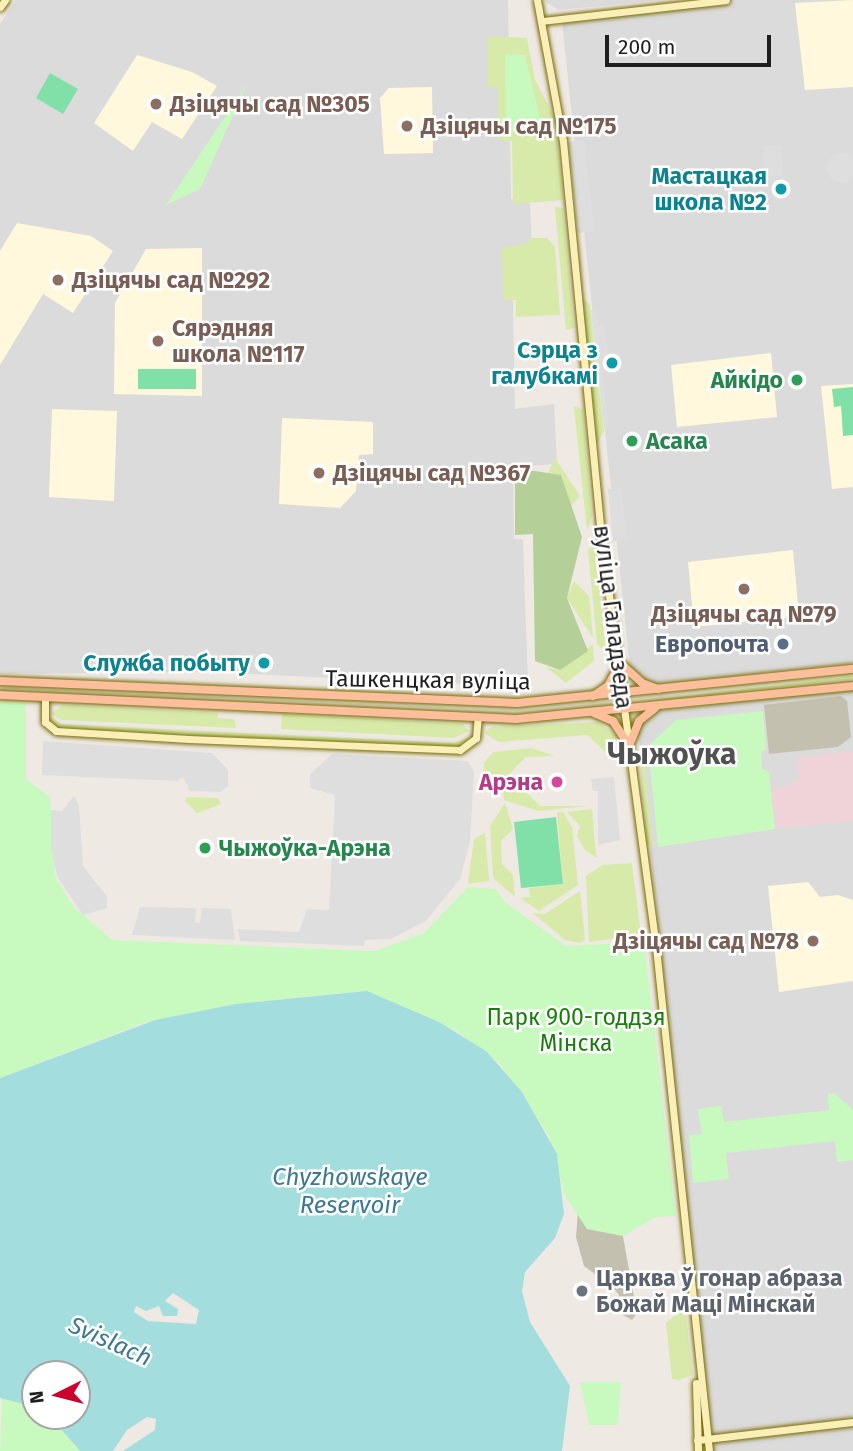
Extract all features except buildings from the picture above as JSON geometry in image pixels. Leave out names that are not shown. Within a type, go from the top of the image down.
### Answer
[{"type":"main road","points":[[590,698],[608,686],[620,663],[642,683],[663,690]]},
{"type":"main road","name":"Ташкенцкая вуліца","points":[[0,681],[478,703],[590,698],[853,669]]},
{"type":"main road","points":[[45,697],[46,683]]},
{"type":"main road","name":"Ташкенцкая вуліца","points":[[0,695],[478,717],[657,707],[853,686]]},
{"type":"main road","points":[[478,703],[478,717]]},
{"type":"main road","points":[[629,746],[639,721],[657,707]]},
{"type":"main road","points":[[590,712],[612,721],[629,746]]},
{"type":"street","points":[[0,7],[5,0]]},
{"type":"street","name":"вуліца Галадзеда","points":[[537,0],[559,100],[602,543],[620,663],[657,963],[696,1361],[709,1451]]},
{"type":"street","points":[[542,21],[726,0]]},
{"type":"street","points":[[45,697],[45,722],[56,731],[202,739],[460,750],[476,738],[478,717]]},
{"type":"street","name":"вуліца Галадзеда","points":[[696,1361],[698,1451]]},
{"type":"street","points":[[697,1440],[853,1422]]},
{"type":"shaded area","points":[[16,0],[508,0],[511,199],[530,200],[532,252],[512,254],[515,409],[554,404],[557,464],[513,467],[514,539],[523,539],[528,687],[208,672],[0,674],[0,24]]},
{"type":"shaded area","points":[[543,0],[662,0],[558,10]]},
{"type":"shaded area","points":[[718,0],[853,0],[853,663],[632,687],[562,22]]},
{"type":"shaded area","points":[[853,0],[853,87],[805,90],[795,3]]},
{"type":"shaded area","name":"Дзіцячы сад №305","points":[[137,55],[192,72],[217,86],[182,139],[152,122],[133,151],[94,123]]},
{"type":"shaded area","name":"Дзіцячы сад №175","points":[[432,87],[433,153],[384,154],[380,98],[389,88]]},
{"type":"shaded area","points":[[584,140],[594,231],[578,233],[568,142]]},
{"type":"shaded area","points":[[781,145],[783,176],[765,177],[762,146]]},
{"type":"shaded area","points":[[841,154],[851,158],[855,168],[851,178],[841,182],[831,178],[827,168],[831,158]]},
{"type":"shaded area","name":"Дзіцячы сад №292","points":[[17,223],[91,236],[113,251],[73,313],[43,294],[0,365],[0,251]]},
{"type":"shaded area","name":"Сярэдняя школа №117","points":[[202,248],[202,396],[114,394],[115,303],[146,249]]},
{"type":"shaded area","points":[[591,310],[596,310],[597,325],[604,325],[608,359],[601,360],[609,427],[604,428]]},
{"type":"shaded area","points":[[771,353],[777,417],[677,427],[671,365]]},
{"type":"shaded area","points":[[853,384],[853,487],[832,489],[821,386]]},
{"type":"shaded area","points":[[52,409],[117,411],[114,501],[49,497]]},
{"type":"shaded area","name":"Дзіцячы сад №367","points":[[282,418],[373,422],[373,454],[359,455],[356,491],[340,508],[279,504]]},
{"type":"shaded area","points":[[621,488],[627,540],[613,542],[608,489]]},
{"type":"shaded area","name":"Дзіцячы сад №79","points":[[793,550],[799,616],[694,627],[688,562]]},
{"type":"shaded area","points":[[853,689],[853,1451],[713,1451],[636,713]]},
{"type":"shaded area","points":[[841,696],[847,701],[851,737],[838,747],[769,754],[764,705]]},
{"type":"shaded area","points":[[43,741],[212,753],[228,770],[228,786],[220,792],[190,791],[183,777],[177,781],[42,775]]},
{"type":"shaded area","points":[[853,751],[853,821],[776,828],[772,787],[788,788],[788,782],[799,780],[797,757]]},
{"type":"shaded area","points":[[332,754],[467,761],[474,771],[470,841],[460,879],[426,921],[391,939],[365,940],[364,946],[240,941],[238,929],[299,932],[307,909],[329,910],[335,795],[310,788],[310,774]]},
{"type":"shaded area","points":[[614,777],[620,840],[598,845],[598,791],[593,791],[591,779]]},
{"type":"shaded area","points":[[74,796],[79,805],[83,866],[107,897],[107,908],[83,915],[57,876],[51,846],[51,810],[62,811]]},
{"type":"shaded area","name":"Дзіцячы сад №78","points":[[808,882],[820,897],[838,895],[853,900],[853,981],[779,992],[768,886]]},
{"type":"shaded area","points":[[140,907],[196,908],[195,922],[200,923],[202,908],[231,909],[235,940],[132,935]]},
{"type":"shaded area","points":[[578,1210],[622,1231],[637,1313],[632,1320],[614,1310],[619,1295],[613,1287],[584,1266],[576,1237]]},
{"type":"green space","points":[[488,36],[527,38],[535,80],[555,118],[563,200],[513,204],[512,141],[499,141],[498,87],[488,87]]},
{"type":"green space","points":[[505,54],[525,55],[543,131],[506,132]]},
{"type":"green space","points":[[50,73],[78,89],[63,114],[36,98]]},
{"type":"green space","points":[[247,84],[200,189],[166,205]]},
{"type":"green space","points":[[555,207],[563,208],[574,328],[566,330]]},
{"type":"green space","points":[[529,238],[547,238],[555,247],[560,315],[516,317],[516,300],[503,300],[502,248],[528,243]]},
{"type":"green space","points":[[582,298],[590,305],[604,431],[597,444]]},
{"type":"green space","points":[[138,369],[196,369],[196,389],[138,389]]},
{"type":"green space","points":[[853,387],[853,435],[843,436],[841,406],[834,407],[832,389]]},
{"type":"green space","points":[[574,406],[583,410],[592,517],[587,531]]},
{"type":"green space","points":[[555,458],[580,496],[571,506],[561,475],[548,473]]},
{"type":"green space","points":[[515,468],[561,475],[582,537],[567,598],[588,651],[560,670],[535,661],[533,534],[515,535]]},
{"type":"green space","points":[[595,546],[606,653],[597,644],[588,549]]},
{"type":"green space","points":[[574,581],[589,596],[593,638],[567,598]]},
{"type":"green space","points":[[593,644],[594,661],[566,683],[546,667],[560,670]]},
{"type":"green space","points":[[853,676],[853,679],[634,703],[716,692]]},
{"type":"green space","name":"Парк 900-годдзя Мінска","points":[[0,702],[26,703],[26,779],[50,797],[55,877],[75,908],[112,940],[375,951],[424,933],[468,887],[496,889],[505,902],[566,946],[644,942],[676,1216],[656,1217],[623,1236],[587,1229],[565,1196],[549,1136],[500,1064],[457,1031],[367,991],[236,1004],[146,1022],[0,1078]]},
{"type":"green space","points":[[63,705],[218,713],[218,718],[234,719],[236,728],[62,720],[51,714]]},
{"type":"green space","points":[[763,711],[766,749],[761,752],[762,769],[769,772],[775,829],[658,847],[648,746],[676,720]]},
{"type":"green space","points":[[282,714],[463,724],[469,731],[454,738],[281,729]]},
{"type":"green space","points":[[50,717],[62,724],[454,743],[470,737],[458,747],[57,729]]},
{"type":"green space","points":[[597,722],[616,735],[613,759],[587,735],[499,742],[484,733],[491,727]]},
{"type":"green space","points":[[532,748],[554,756],[526,757],[498,785],[485,783],[484,763],[493,752]]},
{"type":"green space","points":[[639,753],[644,757],[653,847],[647,844]]},
{"type":"green space","points":[[522,788],[540,806],[589,806],[538,811],[504,800],[503,790]]},
{"type":"green space","points":[[187,797],[218,798],[221,804],[197,813],[185,801]]},
{"type":"green space","points":[[505,803],[513,829],[501,841],[502,864],[513,875],[515,897],[493,878],[490,826]]},
{"type":"green space","points":[[592,809],[597,858],[585,850],[577,836],[580,826],[567,812]]},
{"type":"green space","points":[[563,812],[572,827],[578,885],[539,911],[520,898],[530,897],[529,888],[563,884],[557,813]]},
{"type":"green space","points":[[556,817],[563,884],[521,888],[514,822]]},
{"type":"green space","points":[[485,833],[489,881],[468,884],[474,839]]},
{"type":"green space","points":[[632,863],[641,935],[589,942],[586,876],[603,865]]},
{"type":"green space","points":[[580,891],[585,940],[580,943],[565,940],[533,913],[545,914]]},
{"type":"green space","points":[[834,1093],[853,1110],[853,1160],[837,1162],[835,1141],[726,1153],[729,1179],[693,1183],[689,1135],[702,1134],[698,1109],[721,1106],[724,1122],[829,1110],[828,1094]]},
{"type":"green space","points":[[685,1308],[693,1375],[679,1380],[672,1379],[666,1323]]},
{"type":"green space","points":[[580,1382],[621,1382],[618,1425],[589,1425]]},
{"type":"green space","points":[[2,1398],[21,1403],[21,1430],[62,1430],[80,1451],[0,1451]]},
{"type":"water","name":"Chyzhowskaye Reservoir","points":[[367,991],[439,1022],[486,1051],[522,1092],[557,1154],[564,1214],[555,1238],[525,1272],[522,1291],[530,1322],[570,1386],[562,1451],[123,1451],[155,1430],[156,1419],[147,1417],[127,1430],[113,1451],[80,1451],[62,1430],[91,1430],[91,1360],[21,1360],[21,1403],[0,1398],[0,1078],[155,1020],[236,1004]],"holes":[[[173,1293],[199,1310],[196,1324],[148,1321],[134,1312],[136,1306],[146,1311],[159,1306],[163,1316],[177,1316],[178,1309],[165,1301]]]},
{"type":"place","name":"Дзіцячы сад №305","points":[[156,104]]},
{"type":"place","name":"Дзіцячы сад №175","points":[[407,126]]},
{"type":"place","name":"Мастацкая школа №2","points":[[781,189]]},
{"type":"place","name":"Дзіцячы сад №292","points":[[58,280]]},
{"type":"place","name":"Сярэдняя школа №117","points":[[158,341]]},
{"type":"place","name":"Сэрца з галубкамі","points":[[612,363]]},
{"type":"place","name":"Айкідо","points":[[797,380]]},
{"type":"place","name":"Асака","points":[[632,441]]},
{"type":"place","name":"Дзіцячы сад №367","points":[[319,473]]},
{"type":"place","name":"Дзіцячы сад №79","points":[[744,589]]},
{"type":"place","name":"Европочта","points":[[783,644]]},
{"type":"place","name":"Служба побыту","points":[[264,663]]},
{"type":"place","name":"Арэна","points":[[557,782]]},
{"type":"place","name":"Чыжоўка-Арэна","points":[[205,848]]},
{"type":"place","name":"Дзіцячы сад №78","points":[[813,941]]},
{"type":"place","name":"Царква ў гонар абраза Божай Маці Мінскай","points":[[582,1291]]},
{"type":"district","name":"Чыжоўка","points":[[672,754]]},
{"type":"water label","name":"Svislach","points":[[110,1342]]}]
